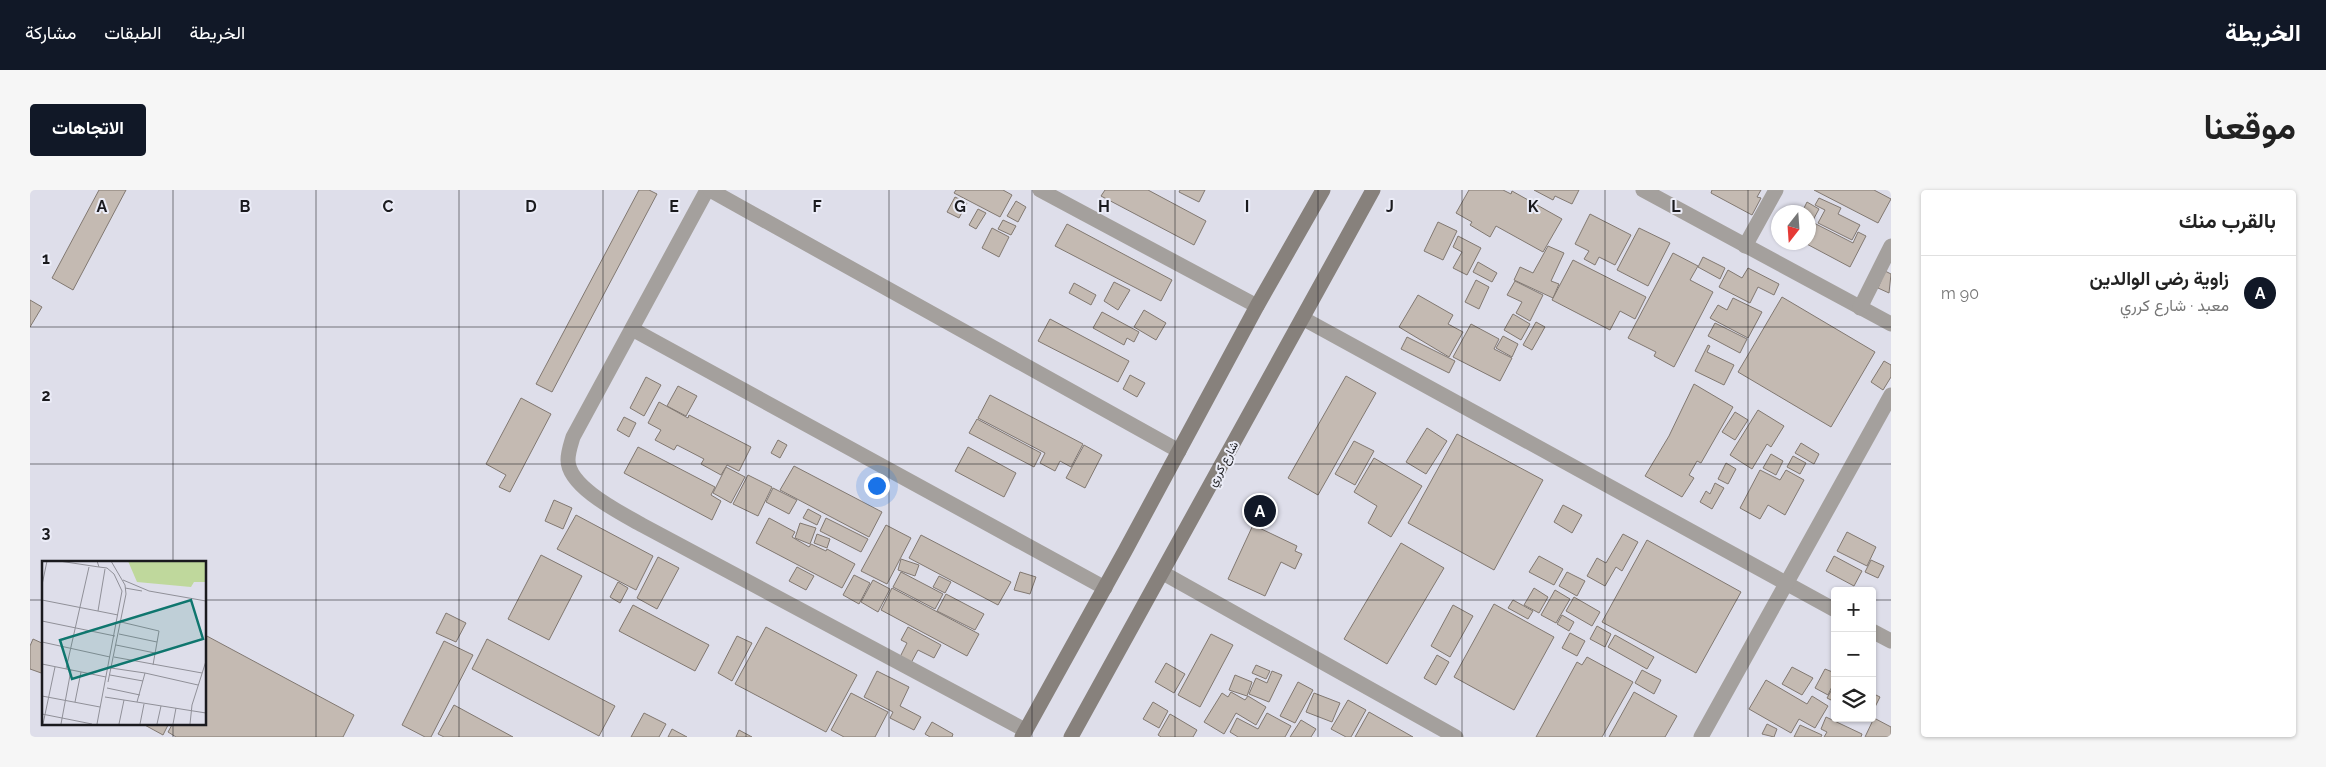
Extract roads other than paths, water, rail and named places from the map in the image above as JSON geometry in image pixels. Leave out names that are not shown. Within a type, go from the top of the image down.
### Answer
[{"type":"main road","points":[[1023,734],[1257,306],[1323,190]]},
{"type":"main road","name":"شارع كرري","points":[[1071,737],[1374,190]]},
{"type":"street","points":[[1023,734],[598,500],[577,481],[568,461],[573,437],[632,329],[709,190],[1179,451]]},
{"type":"street","points":[[1040,190],[1257,306]]},
{"type":"street","points":[[1643,190],[1891,324]]},
{"type":"street","points":[[1744,246],[1776,190]]},
{"type":"street","points":[[1860,308],[1891,246]]},
{"type":"street","points":[[1304,319],[1831,608]]},
{"type":"street","points":[[632,329],[1104,588]]},
{"type":"street","points":[[1701,737],[1891,395]]},
{"type":"street","points":[[1163,573],[1456,737]]},
{"type":"street","points":[[1874,632],[1891,641]]},
{"type":"place","name":"زاوية رضى الوالدين","points":[[1260,511]]}]
